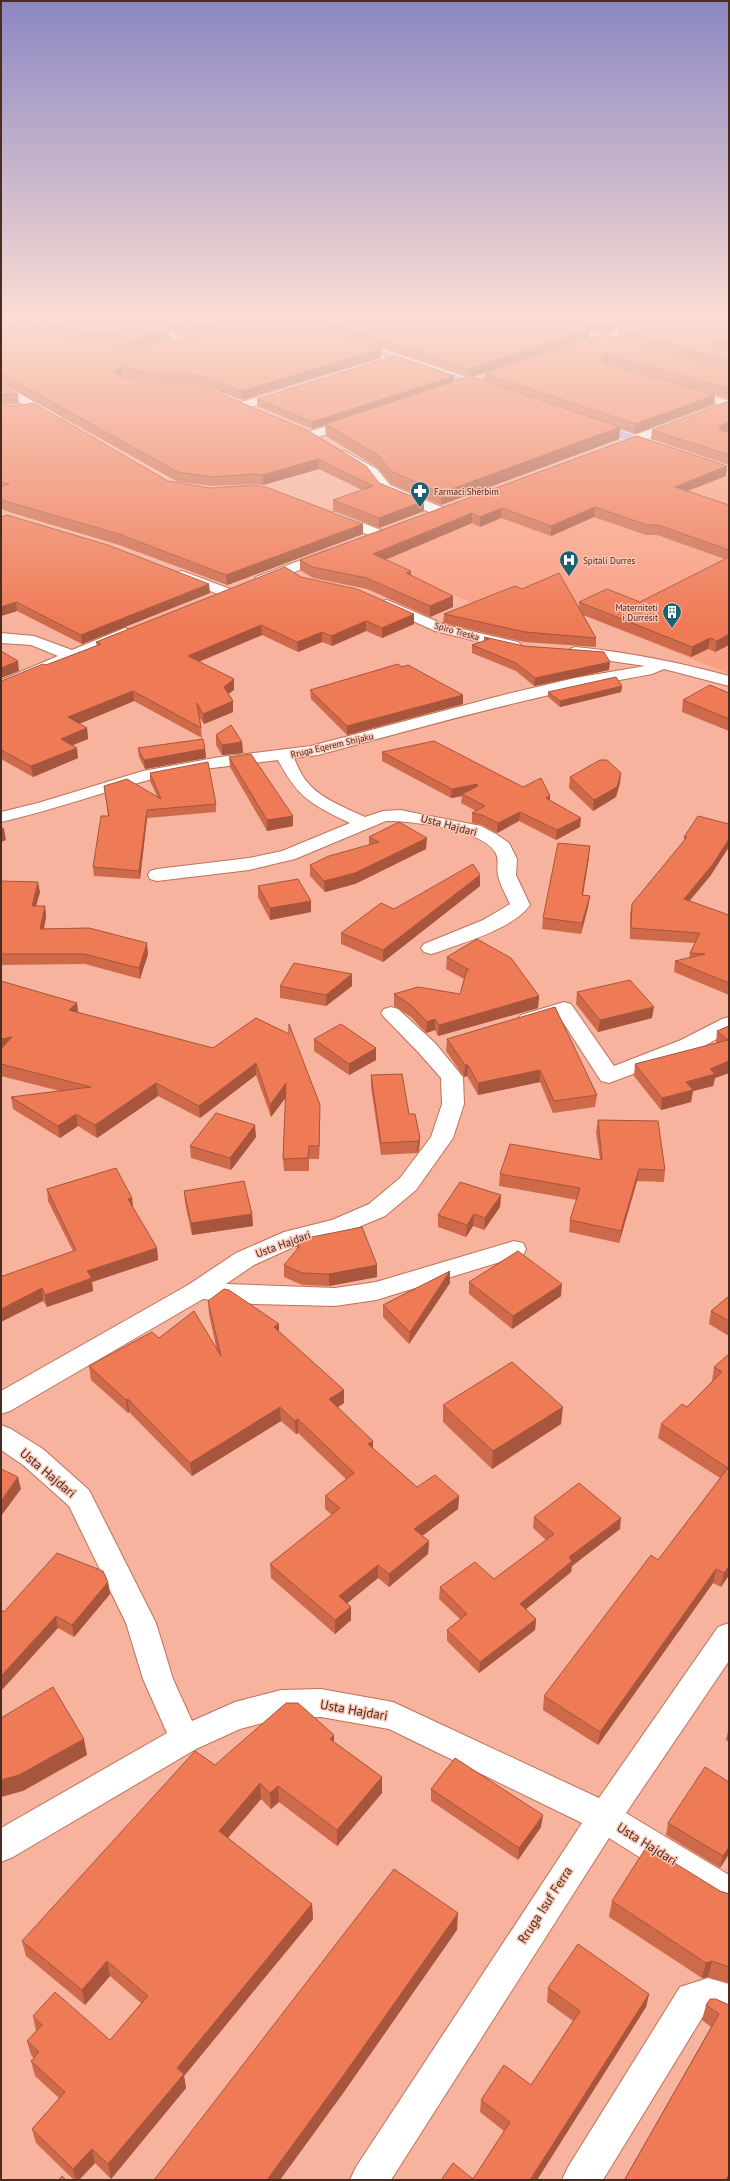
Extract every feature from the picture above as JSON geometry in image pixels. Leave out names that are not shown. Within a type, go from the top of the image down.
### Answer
[{"type":"main road","points":[[579,420],[672,451]]},
{"type":"street","points":[[58,420],[68,425]]},
{"type":"street","points":[[312,435],[359,420]]},
{"type":"street","points":[[613,447],[687,420]]},
{"type":"street","points":[[298,429],[312,435],[372,472],[384,488],[441,512]]},
{"type":"street","points":[[422,519],[456,507]]},
{"type":"street","points":[[322,510],[388,532],[360,542]]},
{"type":"street","points":[[209,600],[340,550]]},
{"type":"street","points":[[287,570],[302,579]]},
{"type":"street","points":[[171,571],[228,593]]},
{"type":"street","name":"Spiro Treska","points":[[375,599],[440,628],[524,648]]},
{"type":"street","points":[[1,686],[140,627]]},
{"type":"street","points":[[1,638],[34,641],[70,656]]},
{"type":"street","points":[[563,651],[617,655],[662,664],[729,681]]},
{"type":"street","name":"Rruga Eqerem Shijaku","points":[[1,817],[43,807],[143,776],[220,762],[312,751],[575,683],[652,669],[662,664]]},
{"type":"street","points":[[284,755],[297,781],[306,790],[318,800],[364,823]]},
{"type":"street","name":"Usta Hajdari","points":[[364,823],[383,816],[400,815],[419,817],[475,830],[502,847],[508,859],[507,875],[520,905],[515,911],[484,926],[431,948]]},
{"type":"street","points":[[157,875],[249,864],[288,855],[364,823]]},
{"type":"street","points":[[511,1024],[564,1008],[609,1076],[689,1045],[729,1023]]},
{"type":"street","name":"Usta Hajdari","points":[[1,1404],[197,1291],[245,1259],[293,1238],[339,1226],[377,1210],[408,1184],[442,1138],[454,1104],[452,1077],[427,1048],[391,1013]]},
{"type":"street","points":[[427,1048],[450,1042]]},
{"type":"street","points":[[197,1291],[254,1295],[336,1297],[376,1291],[514,1249]]},
{"type":"street","name":"Usta Hajdari","points":[[1,1436],[32,1457],[79,1498],[141,1623],[158,1679],[185,1738],[235,1716],[281,1704],[321,1703],[393,1716],[604,1817],[729,1894]]},
{"type":"street","name":"Rruga Isuf Ferra","points":[[370,2180],[432,2081],[604,1817],[729,1636]]},
{"type":"street","points":[[1,1846],[185,1738]]},
{"type":"street","points":[[581,2180],[694,2000],[708,1994],[718,1997],[729,2004]]},
{"type":"shaded area","name":"Spitali Durres","points":[[634,444],[729,476],[729,674],[552,602],[512,619],[350,552]]},
{"type":"building","points":[[1,420],[63,420],[168,481],[211,488],[252,485],[266,487],[363,524],[226,575],[119,534],[8,502],[1,499],[1,487],[9,484],[1,482]]},
{"type":"building","points":[[84,420],[282,420],[307,430],[366,466],[379,483],[424,501],[379,518],[333,500],[373,486],[318,459],[263,475],[252,474],[212,477],[178,472]]},
{"type":"building","points":[[307,420],[319,420],[312,422]]},
{"type":"building","points":[[338,420],[599,420],[620,427],[441,493],[391,471],[378,455],[325,424]]},
{"type":"building","points":[[622,420],[647,420],[635,424]]},
{"type":"building","points":[[679,420],[729,420],[729,422],[719,426],[721,431],[729,432],[729,455],[652,430]]},
{"type":"building","points":[[637,436],[727,466],[675,487],[729,505],[729,550],[658,525],[647,525],[595,507],[551,526],[502,508],[480,517],[472,513],[373,554],[411,571],[406,573],[453,596],[430,606],[367,578],[312,567],[300,560]]},
{"type":"building","points":[[7,515],[108,545],[209,584],[81,635],[16,602],[1,607],[1,517]]},
{"type":"building","points":[[729,557],[729,634],[717,641],[710,638],[692,647],[579,602],[607,589],[640,602]]},
{"type":"building","points":[[285,567],[301,577],[357,589],[414,614],[382,628],[366,621],[331,636],[322,632],[297,642],[261,625],[188,656],[234,679],[224,687],[233,701],[203,714],[197,703],[201,728],[133,691],[68,717],[87,728],[61,739],[77,748],[31,766],[1,750],[1,681],[43,664],[46,665],[101,644],[96,642]]},
{"type":"building","points":[[559,573],[596,638],[525,632],[444,614],[515,586],[522,589]]},
{"type":"building","points":[[484,637],[524,646],[604,652],[610,662],[535,678],[516,663],[472,645],[489,639]]},
{"type":"building","points":[[1,651],[18,661],[1,668]]},
{"type":"building","points":[[398,664],[402,667],[408,665],[463,695],[347,726],[310,690]]},
{"type":"building","points":[[616,677],[622,686],[560,701],[548,692]]},
{"type":"building","points":[[710,685],[729,693],[729,719],[683,700]]},
{"type":"building","points":[[231,725],[242,742],[222,745],[216,735]]},
{"type":"building","points":[[203,739],[205,749],[144,760],[138,748]]},
{"type":"building","points":[[434,741],[523,787],[541,778],[550,796],[546,798],[581,818],[557,830],[520,812],[498,823],[482,815],[472,813],[485,806],[462,794],[478,786],[477,784],[452,789],[382,752]]},
{"type":"building","points":[[251,754],[293,816],[267,820],[229,757]]},
{"type":"building","points":[[600,760],[607,760],[621,773],[617,787],[594,800],[570,777]]},
{"type":"building","points":[[208,762],[216,804],[147,810],[139,871],[93,867],[101,816],[109,816],[104,786],[127,779],[161,799],[150,773]]},
{"type":"building","points":[[698,816],[729,824],[729,839],[713,864],[684,899],[729,915],[729,983],[675,961],[705,954],[690,953],[700,933],[631,928],[632,904],[687,837],[684,837]]},
{"type":"building","points":[[399,822],[427,838],[355,873],[324,881],[310,865],[329,856],[379,842],[369,837]]},
{"type":"building","points":[[558,843],[590,846],[582,895],[590,896],[582,923],[543,918]]},
{"type":"building","points":[[473,864],[480,875],[383,950],[341,933],[381,903],[394,909]]},
{"type":"building","points":[[298,879],[311,901],[270,908],[258,886]]},
{"type":"building","points":[[1,881],[38,882],[32,906],[45,906],[40,929],[89,928],[147,943],[139,968],[84,954],[1,954]]},
{"type":"building","points":[[477,939],[511,958],[539,996],[439,1025],[435,1019],[427,1022],[411,1005],[394,994],[418,987],[460,994],[467,970],[469,970],[447,957]]},
{"type":"building","points":[[294,963],[352,974],[326,995],[280,986]]},
{"type":"building","points":[[630,980],[654,1007],[600,1020],[577,992]]},
{"type":"building","points":[[1,981],[77,1003],[69,1010],[213,1048],[256,1018],[289,1034],[289,1024],[320,1105],[319,1146],[309,1146],[308,1158],[283,1159],[286,1083],[270,1105],[256,1063],[199,1106],[156,1083],[95,1125],[76,1114],[58,1126],[11,1097],[91,1087],[1,1064],[1,1049],[12,1037],[1,1039]]},
{"type":"building","points":[[555,1007],[597,1095],[554,1101],[540,1070],[478,1083],[468,1065],[465,1065],[447,1039]]},
{"type":"building","points":[[341,1024],[376,1048],[349,1064],[314,1039]]},
{"type":"building","points":[[729,1026],[729,1061],[710,1069],[715,1074],[686,1082],[693,1090],[662,1098],[635,1064],[728,1040],[717,1031]]},
{"type":"building","points":[[402,1074],[409,1114],[415,1114],[420,1138],[418,1141],[381,1143],[371,1075]]},
{"type":"building","points":[[216,1113],[255,1125],[230,1158],[190,1146]]},
{"type":"building","points":[[598,1120],[658,1121],[665,1170],[639,1169],[621,1231],[570,1220],[580,1188],[500,1174],[510,1144],[602,1160]]},
{"type":"building","points":[[116,1168],[132,1198],[128,1199],[157,1248],[87,1271],[92,1278],[45,1295],[42,1288],[1,1309],[1,1274],[3,1276],[76,1250],[47,1189]]},
{"type":"building","points":[[244,1181],[252,1214],[191,1223],[184,1191]]},
{"type":"building","points":[[460,1182],[501,1195],[485,1218],[474,1214],[467,1225],[438,1215]]},
{"type":"building","points":[[362,1227],[377,1265],[329,1274],[302,1273],[284,1265],[299,1247],[297,1240]]},
{"type":"building","points":[[518,1251],[562,1284],[513,1316],[469,1282]]},
{"type":"building","points":[[450,1271],[410,1332],[383,1305]]},
{"type":"building","points":[[224,1289],[229,1290],[279,1324],[274,1327],[344,1390],[329,1399],[373,1441],[368,1444],[417,1487],[435,1475],[459,1496],[414,1529],[429,1541],[389,1574],[378,1565],[339,1596],[351,1607],[335,1620],[270,1564],[340,1508],[325,1496],[354,1473],[298,1419],[295,1421],[280,1407],[190,1463],[128,1399],[126,1400],[89,1366],[152,1332],[159,1338],[194,1311],[221,1356],[208,1301]]},
{"type":"building","points":[[729,1296],[729,1321],[711,1311]]},
{"type":"building","points":[[729,1354],[729,1566],[724,1573],[716,1569],[600,1732],[544,1696],[651,1555],[658,1560],[728,1468],[661,1424],[682,1404],[687,1407],[722,1372],[714,1367]]},
{"type":"building","points":[[512,1362],[563,1407],[493,1451],[443,1405]]},
{"type":"building","points":[[1,1469],[18,1477],[1,1501]]},
{"type":"building","points":[[579,1483],[621,1518],[569,1557],[572,1561],[520,1604],[536,1619],[480,1662],[447,1630],[467,1614],[440,1587],[475,1562],[494,1579],[554,1534],[534,1517]]},
{"type":"building","points":[[57,1553],[103,1571],[108,1582],[72,1625],[56,1616],[1,1676],[1,1610],[4,1612]]},
{"type":"building","points":[[53,1687],[84,1739],[19,1775],[1,1780],[1,1718]]},
{"type":"building","points":[[286,1703],[298,1703],[334,1735],[330,1739],[382,1777],[337,1830],[278,1786],[270,1793],[260,1783],[219,1831],[312,1904],[177,2068],[184,2074],[108,2164],[92,2149],[73,2169],[32,2129],[65,2092],[31,2061],[39,2052],[27,2041],[42,2025],[33,2016],[55,1992],[110,2040],[148,1996],[107,1961],[82,1990],[22,1941],[195,1751],[215,1765]]},
{"type":"building","points":[[455,1758],[543,1815],[519,1848],[431,1789]]},
{"type":"building","points":[[705,1767],[729,1782],[729,1847],[723,1856],[668,1823]]},
{"type":"building","points":[[647,1846],[720,1891],[729,1894],[729,1967],[712,1961],[706,1963],[612,1901]]},
{"type":"building","points":[[394,1869],[458,1913],[343,2076],[267,2180],[154,2180]]},
{"type":"building","points":[[578,1944],[649,1994],[530,2180],[441,2180],[453,2163],[473,2179],[510,2122],[481,2100],[504,2065],[531,2085],[580,2011],[548,1988]]},
{"type":"building","points":[[710,1999],[716,1999],[729,2005],[729,2174],[726,2180],[626,2180],[625,2179],[719,2014],[706,2005]]},
{"type":"building","points":[[62,2176],[66,2180],[59,2180]]},
{"type":"place","name":"Farmaci Shërbim","points":[[420,508]]},
{"type":"place","name":"Spitali Durres","points":[[569,577]]},
{"type":"place","name":"Materniteti i Durrësit","points":[[672,629]]}]
